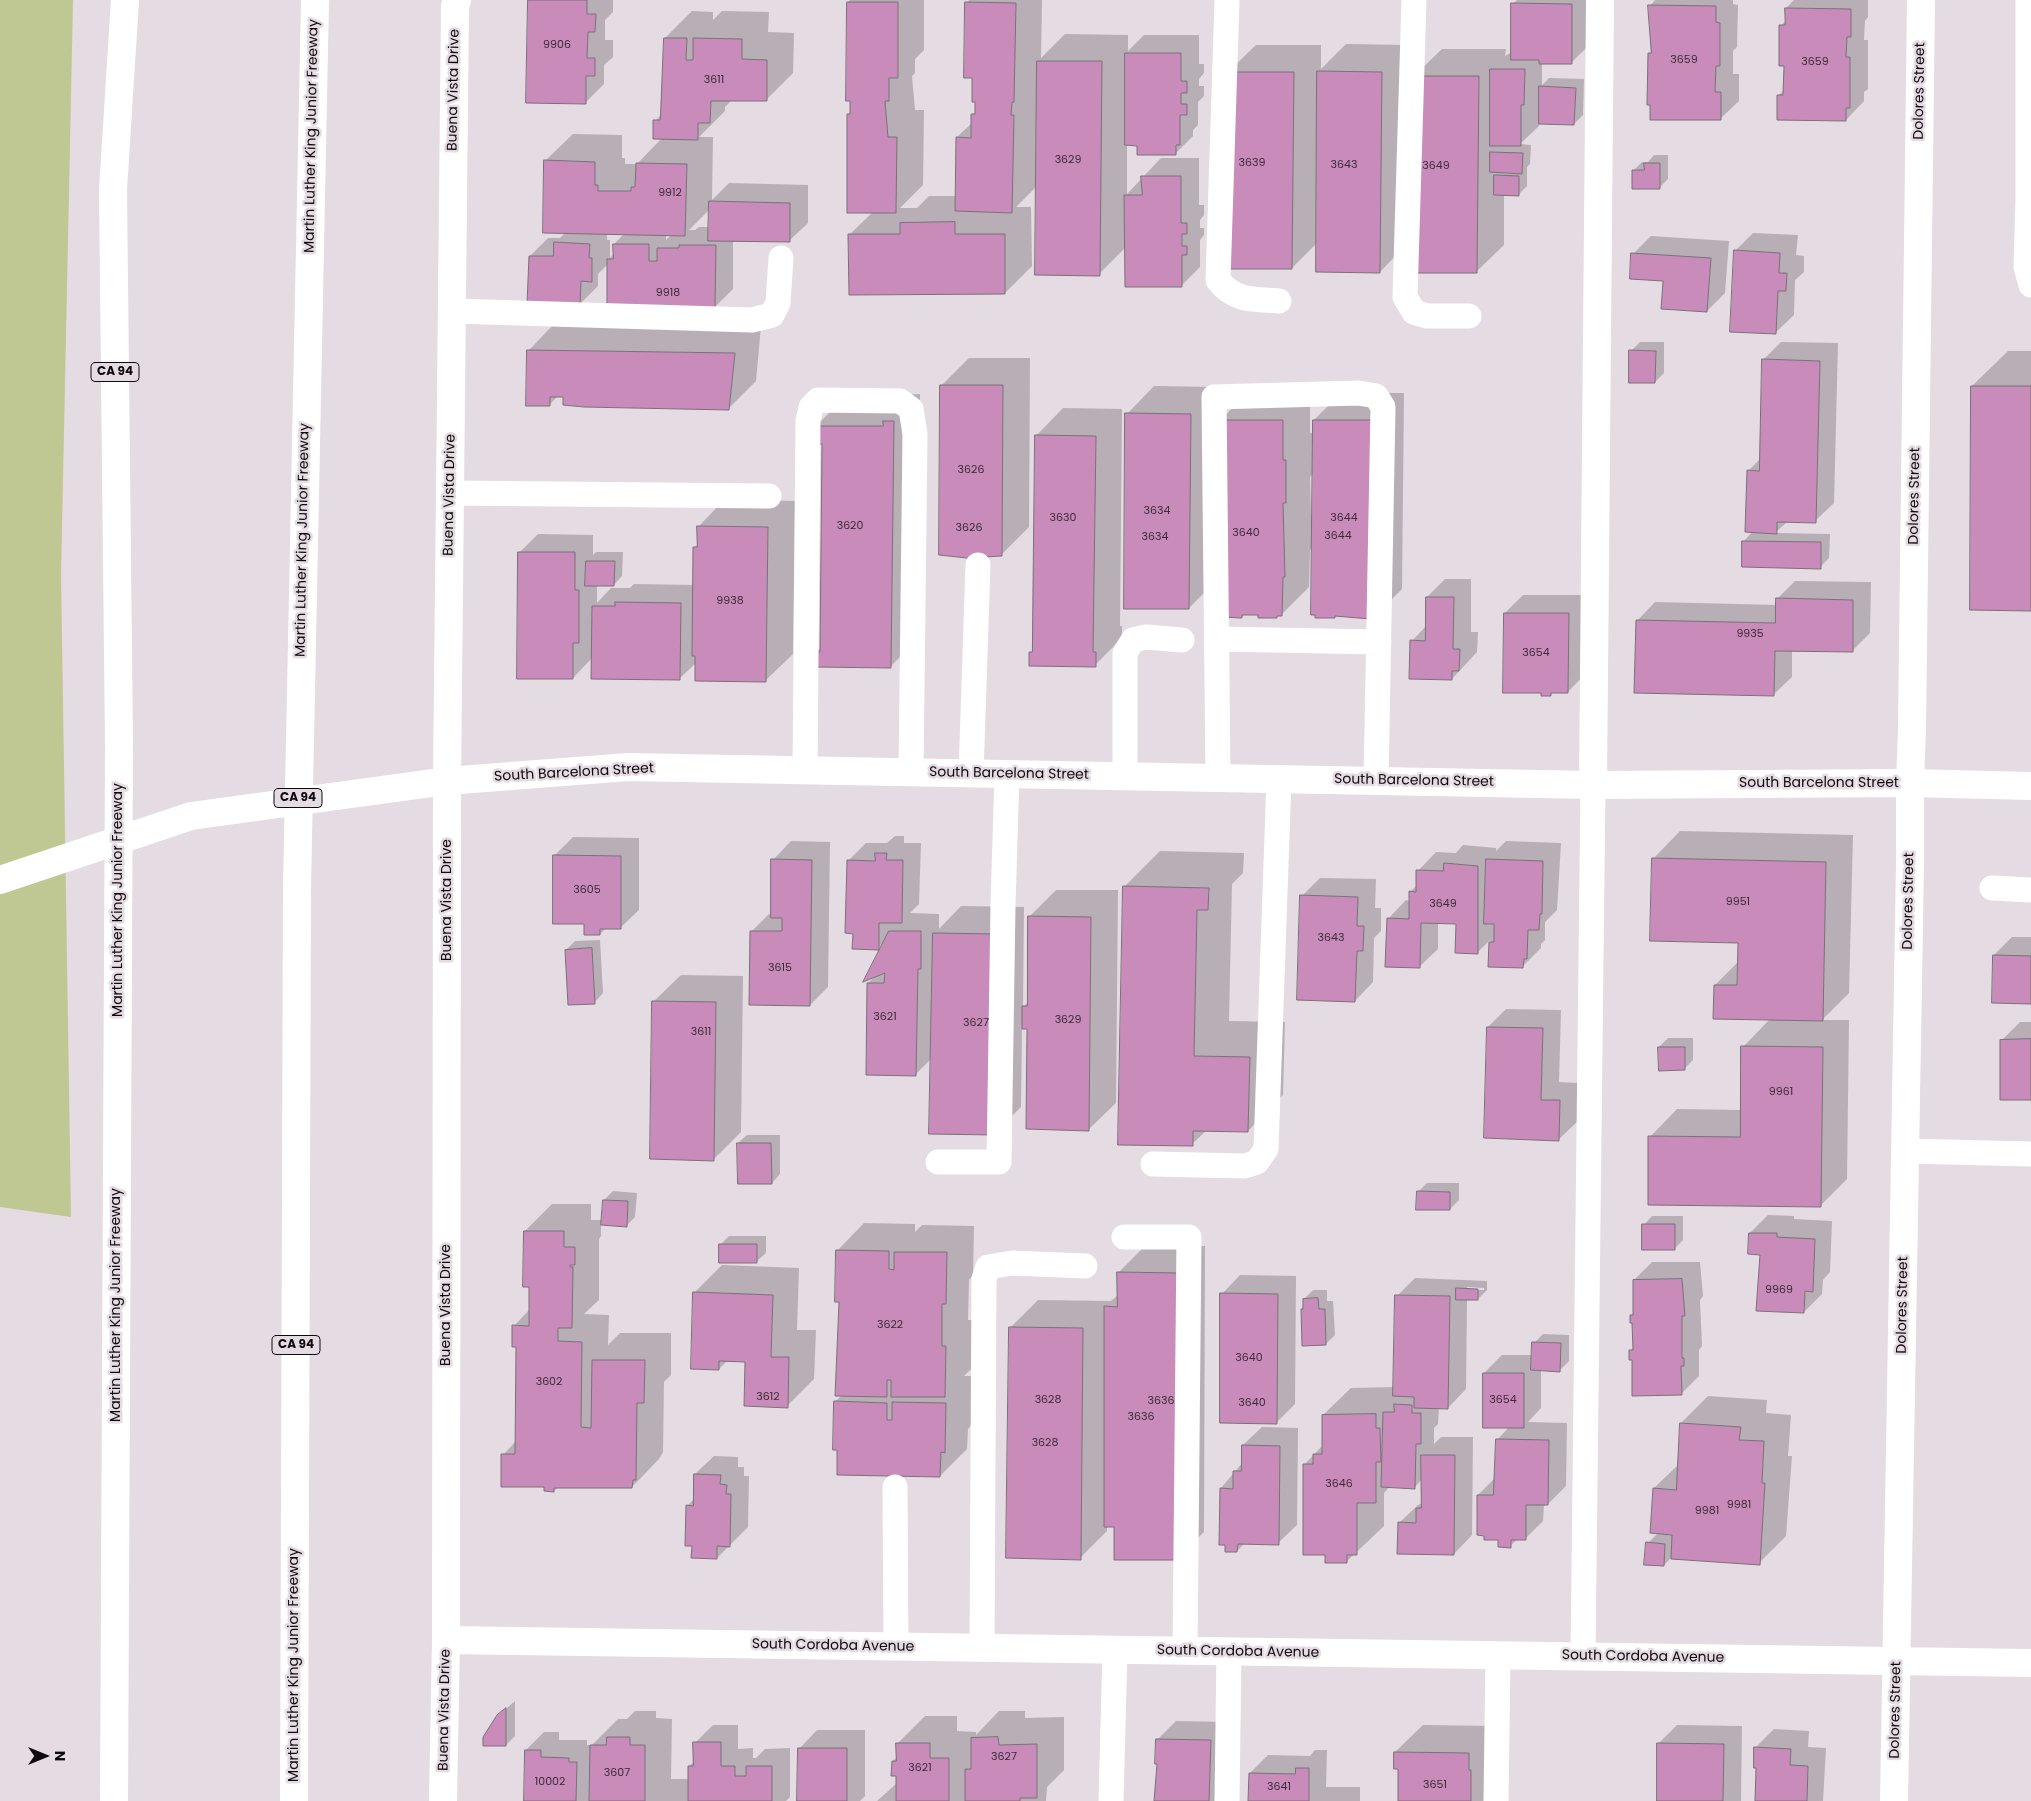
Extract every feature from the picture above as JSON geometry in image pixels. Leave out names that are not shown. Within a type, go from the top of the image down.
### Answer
[{"type":"main road","name":"Martin Luther King Junior Freeway","points":[[114,1801],[119,745],[113,190],[125,0]]},
{"type":"main road","name":"Martin Luther King Junior Freeway","points":[[294,1801],[297,888],[315,0]]},
{"type":"main road","name":"Buena Vista Drive","points":[[443,1801],[446,1640],[447,781],[455,6],[457,0]]},
{"type":"main road","points":[[1593,785],[1600,0]]},
{"type":"main road","name":"Dolores Street","points":[[1894,1801],[1906,1151],[1921,0]]},
{"type":"main road","name":"South Barcelona Street","points":[[0,880],[191,816],[447,781],[628,767],[1593,785],[1910,783],[2031,786]]},
{"type":"main road","name":"South Cordoba Avenue","points":[[446,1640],[2031,1663]]},
{"type":"lane","points":[[1227,0],[1218,280],[1227,292],[1239,297],[1279,302]]},
{"type":"lane","points":[[1414,0],[1405,297],[1414,312],[1427,316],[1469,316]]},
{"type":"lane","points":[[2028,0],[2029,198],[2026,267],[2031,284]]},
{"type":"lane","points":[[452,311],[752,320],[772,315],[778,303],[781,258]]},
{"type":"lane","points":[[1218,778],[1214,397],[1359,393],[1376,396],[1382,408],[1376,781]]},
{"type":"lane","points":[[805,771],[808,421],[811,408],[818,400],[900,401],[911,409],[915,434],[911,773]]},
{"type":"lane","points":[[450,494],[769,496]]},
{"type":"lane","points":[[972,774],[978,565]]},
{"type":"lane","points":[[1125,776],[1126,653],[1133,640],[1146,637],[1182,640]]},
{"type":"lane","points":[[1218,639],[1379,642]]},
{"type":"lane","points":[[938,1162],[999,1162],[1003,905],[1008,774]]},
{"type":"lane","points":[[1153,1164],[1245,1166],[1257,1162],[1266,1149],[1279,779]]},
{"type":"lane","points":[[1583,1656],[1593,785]]},
{"type":"lane","points":[[1992,888],[2031,890]]},
{"type":"lane","points":[[1906,1151],[2031,1154]]},
{"type":"lane","points":[[1124,1238],[1189,1237],[1185,1651]]},
{"type":"lane","points":[[982,1648],[984,1279],[988,1267],[1012,1263],[1086,1266]]},
{"type":"lane","points":[[895,1487],[896,1647]]},
{"type":"lane","points":[[1111,1801],[1115,1650]]},
{"type":"lane","points":[[1227,1801],[1229,1652]]},
{"type":"lane","points":[[1496,1801],[1498,1655]]},
{"type":"green space","points":[[0,0],[73,0],[61,575],[71,1217],[0,1207]]},
{"type":"building","points":[[528,0],[587,0],[587,14],[596,14],[595,32],[588,32],[587,58],[595,58],[595,76],[586,76],[586,104],[526,103]]},
{"type":"building","points":[[847,2],[898,2],[898,78],[889,78],[889,101],[885,101],[888,137],[897,137],[896,213],[847,213],[847,114],[850,114],[850,101],[846,101]]},
{"type":"building","points":[[965,2],[1016,3],[1014,102],[1012,102],[1011,115],[1014,115],[1012,213],[955,211],[956,137],[971,138],[971,114],[975,114],[975,102],[972,102],[972,78],[964,78]]},
{"type":"building","points":[[1511,3],[1572,4],[1572,64],[1539,64],[1539,60],[1511,60]]},
{"type":"building","points":[[1648,5],[1716,6],[1716,22],[1720,23],[1720,66],[1716,66],[1715,92],[1721,92],[1721,120],[1650,120],[1650,105],[1647,105],[1648,53],[1651,53]]},
{"type":"building","points":[[1785,8],[1851,9],[1851,37],[1847,37],[1846,57],[1850,57],[1850,108],[1846,108],[1846,121],[1777,120],[1777,95],[1783,95],[1784,66],[1779,66],[1779,25],[1785,25]]},
{"type":"building","points":[[664,38],[687,38],[686,60],[693,60],[693,38],[742,39],[742,59],[767,60],[767,101],[711,101],[710,123],[698,123],[698,140],[653,139],[653,120],[660,120]]},
{"type":"building","points":[[1125,53],[1181,53],[1181,81],[1187,81],[1187,93],[1181,93],[1181,104],[1187,104],[1187,115],[1180,115],[1180,145],[1176,145],[1176,155],[1137,155],[1137,146],[1125,145]]},
{"type":"building","points":[[1037,61],[1102,61],[1100,276],[1035,275]]},
{"type":"building","points":[[1490,69],[1525,69],[1524,105],[1521,105],[1521,146],[1490,146]]},
{"type":"building","points":[[1317,71],[1382,72],[1380,273],[1316,272]]},
{"type":"building","points":[[1227,72],[1294,72],[1292,269],[1226,269]]},
{"type":"building","points":[[1413,76],[1479,76],[1477,273],[1411,273]]},
{"type":"building","points":[[1539,86],[1576,88],[1574,125],[1539,124]]},
{"type":"building","points":[[1490,152],[1523,153],[1522,174],[1490,172]]},
{"type":"building","points":[[544,160],[595,162],[595,185],[598,185],[598,191],[631,191],[631,187],[635,187],[636,163],[687,164],[685,236],[543,233]]},
{"type":"building","points":[[1644,163],[1660,163],[1660,189],[1632,189],[1632,170],[1644,170]]},
{"type":"building","points":[[1494,175],[1519,176],[1519,196],[1494,195]]},
{"type":"building","points":[[1141,176],[1181,176],[1181,223],[1187,223],[1187,234],[1182,234],[1182,246],[1187,246],[1187,255],[1182,255],[1182,287],[1125,287],[1124,195],[1142,195]]},
{"type":"building","points":[[709,201],[790,203],[790,242],[708,241]]},
{"type":"building","points":[[955,222],[955,234],[1005,234],[1005,294],[849,295],[848,234],[900,234],[900,223]]},
{"type":"building","points":[[554,242],[590,244],[589,258],[592,258],[592,282],[581,281],[580,305],[527,304],[529,256],[553,256]]},
{"type":"building","points":[[613,244],[649,244],[649,261],[657,261],[657,248],[679,248],[679,245],[716,245],[715,308],[607,307],[607,259],[613,259]]},
{"type":"building","points":[[1734,250],[1780,253],[1779,273],[1787,273],[1786,291],[1778,291],[1776,334],[1730,332]]},
{"type":"building","points":[[1631,253],[1711,258],[1707,312],[1661,309],[1663,281],[1630,279]]},
{"type":"building","points":[[527,350],[735,353],[729,410],[584,407],[563,405],[563,397],[550,397],[550,406],[526,406]]},
{"type":"building","points":[[1629,350],[1656,351],[1655,383],[1629,383]]},
{"type":"building","points":[[1762,359],[1820,361],[1816,523],[1777,522],[1777,534],[1745,532],[1747,470],[1759,471]]},
{"type":"building","points":[[940,385],[1003,385],[1002,556],[967,558],[939,555]]},
{"type":"building","points":[[1971,386],[2031,386],[2031,611],[1970,610]]},
{"type":"building","points":[[1125,413],[1191,414],[1189,609],[1124,609]]},
{"type":"building","points":[[1219,420],[1283,420],[1283,460],[1286,460],[1286,503],[1283,503],[1285,577],[1283,577],[1282,616],[1277,616],[1277,618],[1258,618],[1258,615],[1242,615],[1242,618],[1222,617]]},
{"type":"building","points":[[1313,420],[1377,420],[1370,619],[1335,616],[1335,618],[1315,618],[1315,615],[1311,615]]},
{"type":"building","points":[[883,421],[894,421],[891,668],[815,667],[815,652],[820,652],[822,444],[815,444],[815,426],[883,426]]},
{"type":"building","points":[[1035,435],[1096,436],[1093,652],[1096,652],[1096,667],[1029,666],[1029,652],[1032,652]]},
{"type":"building","points":[[697,526],[768,527],[766,682],[695,681],[695,656],[692,656],[693,547],[697,547]]},
{"type":"building","points":[[1742,541],[1821,542],[1821,569],[1742,567]]},
{"type":"building","points":[[518,552],[575,552],[575,590],[579,590],[579,643],[573,643],[573,679],[517,679]]},
{"type":"building","points":[[586,561],[615,561],[614,586],[585,586]]},
{"type":"building","points":[[1426,597],[1454,597],[1453,649],[1460,649],[1459,671],[1452,671],[1452,680],[1409,679],[1410,640],[1425,641]]},
{"type":"building","points":[[1776,598],[1853,600],[1853,652],[1775,651],[1774,696],[1634,693],[1636,620],[1775,623]]},
{"type":"building","points":[[615,602],[681,603],[680,680],[591,679],[592,606],[615,606]]},
{"type":"building","points":[[1504,613],[1569,613],[1568,693],[1551,693],[1551,696],[1541,696],[1541,693],[1503,693]]},
{"type":"building","points":[[875,853],[887,853],[886,860],[903,860],[902,923],[879,923],[879,950],[852,949],[853,934],[845,933],[847,860],[875,861]]},
{"type":"building","points":[[553,855],[621,856],[621,929],[600,929],[600,935],[584,935],[584,924],[553,924]]},
{"type":"building","points":[[1652,858],[1826,862],[1823,1021],[1713,1019],[1714,985],[1737,985],[1738,943],[1650,941]]},
{"type":"building","points":[[771,859],[812,860],[810,1006],[749,1005],[750,931],[782,931],[782,918],[771,918]]},
{"type":"building","points":[[1486,859],[1543,861],[1542,914],[1540,914],[1539,930],[1528,930],[1527,959],[1524,959],[1523,968],[1488,967],[1489,942],[1494,942],[1494,924],[1484,924]]},
{"type":"building","points":[[1444,863],[1478,866],[1478,954],[1455,953],[1456,924],[1421,923],[1420,968],[1385,967],[1387,918],[1409,919],[1409,891],[1416,892],[1416,870],[1443,871]]},
{"type":"building","points":[[1123,886],[1209,888],[1208,910],[1197,910],[1194,1056],[1250,1057],[1248,1132],[1193,1131],[1193,1146],[1118,1145]]},
{"type":"building","points":[[1300,895],[1358,897],[1357,926],[1364,926],[1363,951],[1357,951],[1355,1002],[1297,1000]]},
{"type":"building","points":[[1028,916],[1091,917],[1089,1131],[1026,1129],[1027,1029],[1022,1029],[1022,1006],[1027,1006]]},
{"type":"building","points":[[889,931],[921,931],[921,969],[918,969],[916,1076],[866,1075],[867,983],[884,983],[885,973],[863,982]]},
{"type":"building","points":[[933,933],[997,934],[995,1135],[929,1134]]},
{"type":"building","points":[[592,948],[595,1004],[568,1005],[565,950]]},
{"type":"building","points":[[1993,955],[2031,956],[2031,1004],[1992,1003]]},
{"type":"building","points":[[652,1001],[716,1002],[714,1161],[650,1159]]},
{"type":"building","points":[[1487,1027],[1543,1028],[1541,1100],[1560,1100],[1559,1141],[1484,1138]]},
{"type":"building","points":[[2031,1039],[2031,1100],[2000,1100],[2000,1040]]},
{"type":"building","points":[[1741,1046],[1823,1047],[1821,1207],[1648,1205],[1648,1136],[1740,1137]]},
{"type":"building","points":[[1658,1047],[1685,1047],[1685,1070],[1659,1071]]},
{"type":"building","points":[[737,1143],[771,1143],[772,1184],[738,1184]]},
{"type":"building","points":[[1417,1191],[1450,1192],[1450,1210],[1416,1210]]},
{"type":"building","points":[[603,1200],[628,1201],[627,1227],[601,1225]]},
{"type":"building","points":[[1642,1224],[1675,1224],[1675,1250],[1642,1250]]},
{"type":"building","points":[[524,1231],[564,1231],[564,1247],[575,1247],[575,1265],[570,1265],[570,1267],[573,1267],[572,1328],[558,1328],[558,1341],[582,1342],[581,1427],[591,1428],[592,1360],[645,1360],[644,1403],[637,1403],[636,1480],[633,1480],[632,1488],[554,1488],[554,1492],[544,1491],[544,1487],[501,1487],[501,1454],[515,1454],[516,1347],[512,1347],[512,1325],[529,1326],[529,1287],[523,1287]]},
{"type":"building","points":[[1749,1233],[1777,1233],[1777,1237],[1815,1239],[1813,1292],[1805,1291],[1804,1313],[1756,1311],[1760,1255],[1748,1254]]},
{"type":"building","points":[[719,1244],[757,1244],[757,1263],[719,1263]]},
{"type":"building","points":[[836,1250],[889,1251],[889,1269],[894,1270],[894,1252],[947,1252],[946,1304],[942,1304],[942,1346],[946,1346],[945,1397],[891,1397],[891,1380],[887,1380],[887,1397],[835,1396],[839,1302],[835,1302]]},
{"type":"building","points":[[1117,1272],[1178,1273],[1177,1560],[1114,1560],[1114,1527],[1104,1527],[1104,1306],[1117,1307]]},
{"type":"building","points":[[1682,1279],[1685,1316],[1682,1316],[1682,1358],[1684,1358],[1684,1366],[1681,1366],[1682,1395],[1632,1396],[1632,1360],[1629,1360],[1629,1350],[1633,1350],[1630,1315],[1633,1315],[1633,1280]]},
{"type":"building","points":[[1456,1288],[1478,1289],[1478,1300],[1456,1300]]},
{"type":"building","points":[[693,1292],[773,1295],[771,1357],[789,1357],[788,1408],[744,1406],[745,1362],[719,1361],[719,1370],[691,1369]]},
{"type":"building","points":[[1220,1293],[1278,1294],[1277,1424],[1220,1423]]},
{"type":"building","points":[[1395,1295],[1450,1296],[1448,1409],[1414,1408],[1414,1397],[1393,1396]]},
{"type":"building","points":[[1318,1298],[1319,1309],[1325,1309],[1326,1345],[1302,1346],[1301,1309],[1303,1309],[1303,1299]]},
{"type":"building","points":[[1009,1327],[1083,1328],[1081,1560],[1006,1558]]},
{"type":"building","points":[[1532,1342],[1561,1343],[1560,1372],[1531,1370]]},
{"type":"building","points":[[1483,1373],[1524,1373],[1524,1428],[1483,1428]]},
{"type":"building","points":[[834,1401],[887,1403],[887,1420],[892,1420],[892,1402],[946,1403],[945,1453],[941,1452],[940,1477],[837,1475],[837,1450],[833,1450]]},
{"type":"building","points":[[1394,1404],[1412,1405],[1412,1413],[1421,1413],[1421,1444],[1416,1444],[1415,1489],[1381,1487],[1383,1412],[1394,1412]]},
{"type":"building","points":[[1376,1414],[1376,1428],[1380,1428],[1381,1462],[1376,1462],[1376,1503],[1357,1503],[1357,1555],[1347,1555],[1347,1563],[1325,1563],[1325,1555],[1303,1555],[1303,1464],[1313,1464],[1313,1454],[1322,1454],[1322,1415]]},
{"type":"building","points":[[1680,1423],[1741,1427],[1739,1440],[1764,1441],[1762,1483],[1765,1483],[1760,1565],[1671,1559],[1672,1535],[1650,1533],[1653,1488],[1676,1490]]},
{"type":"building","points":[[1496,1439],[1549,1440],[1548,1505],[1526,1505],[1526,1540],[1511,1540],[1511,1548],[1498,1547],[1498,1540],[1484,1540],[1484,1536],[1477,1535],[1477,1495],[1493,1495]]},
{"type":"building","points":[[1242,1445],[1280,1446],[1279,1545],[1238,1544],[1237,1552],[1225,1552],[1225,1545],[1219,1545],[1220,1488],[1233,1489],[1233,1471],[1241,1471]]},
{"type":"building","points":[[1421,1455],[1455,1455],[1454,1555],[1397,1554],[1398,1522],[1416,1523],[1416,1508],[1421,1508]]},
{"type":"building","points":[[694,1474],[721,1475],[720,1484],[727,1485],[726,1494],[731,1494],[730,1547],[717,1546],[717,1559],[691,1558],[692,1546],[685,1546],[686,1505],[693,1506]]},
{"type":"building","points":[[1646,1542],[1665,1544],[1664,1566],[1644,1565]]},
{"type":"building","points":[[506,1708],[506,1746],[483,1746],[483,1737],[497,1715]]},
{"type":"building","points":[[607,1737],[630,1737],[630,1745],[645,1745],[645,1801],[589,1801],[590,1745],[606,1745]]},
{"type":"building","points":[[998,1737],[999,1745],[1037,1744],[1037,1798],[1020,1798],[1020,1801],[965,1801],[965,1769],[971,1769],[971,1738]]},
{"type":"building","points":[[1156,1739],[1211,1740],[1209,1801],[1154,1801],[1157,1764],[1155,1764]]},
{"type":"building","points":[[693,1742],[721,1742],[721,1766],[735,1766],[735,1776],[746,1776],[746,1766],[772,1766],[772,1801],[688,1801],[688,1766],[693,1766]]},
{"type":"building","points":[[896,1743],[930,1743],[930,1758],[949,1758],[949,1801],[896,1801],[896,1776],[891,1776],[892,1761],[896,1761]]},
{"type":"building","points":[[1657,1743],[1724,1744],[1723,1801],[1657,1801]]},
{"type":"building","points":[[1754,1747],[1791,1749],[1790,1765],[1808,1766],[1807,1801],[1755,1801],[1756,1768],[1754,1768]]},
{"type":"building","points":[[798,1748],[847,1748],[847,1801],[797,1801]]},
{"type":"building","points":[[525,1750],[541,1750],[541,1757],[569,1758],[569,1762],[577,1762],[576,1801],[524,1801]]},
{"type":"building","points":[[1394,1752],[1469,1753],[1471,1801],[1398,1801],[1398,1769],[1394,1769]]},
{"type":"building","points":[[1296,1768],[1309,1768],[1309,1801],[1248,1801],[1249,1773],[1295,1774]]}]
